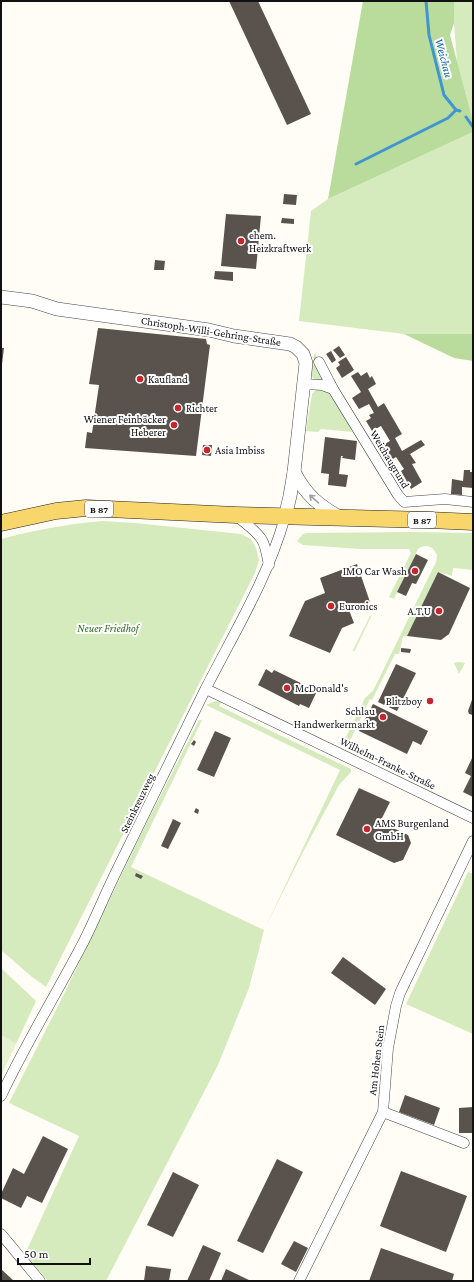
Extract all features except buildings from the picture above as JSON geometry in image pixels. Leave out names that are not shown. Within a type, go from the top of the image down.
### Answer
[{"type":"main road","name":"B 87","points":[[1,523],[56,511],[86,508],[236,516],[473,522]]},
{"type":"street","name":"Christoph-Willi-Gehring-Straße","points":[[1,297],[32,301],[57,309],[202,329],[234,336],[285,343],[296,347],[303,354],[306,363],[294,472],[286,517]]},
{"type":"street","name":"Weichaugrund","points":[[319,362],[398,495],[404,502],[445,499],[473,502]]},
{"type":"street","points":[[304,384],[322,385],[334,389]]},
{"type":"street","points":[[294,472],[307,493],[326,509],[342,518]]},
{"type":"street","points":[[236,516],[262,540],[269,565]]},
{"type":"street","name":"Steinkreuzweg","points":[[1,1096],[19,1058],[84,940],[117,869],[206,689],[250,605],[269,565],[286,517]]},
{"type":"street","name":"Wilhelm-Franke-Straße","points":[[206,689],[473,818]]},
{"type":"street","name":"Am Hohen Stein","points":[[299,1281],[383,1112],[388,1048],[400,993],[473,841]]},
{"type":"street","points":[[383,1112],[464,1143]]},
{"type":"street","points":[[1,1234],[40,1281]]},
{"type":"green space","points":[[363,1],[454,1],[454,23],[450,35],[473,121],[473,132],[328,199]]},
{"type":"green space","points":[[454,1],[473,1],[473,121],[457,62]]},
{"type":"green space","points":[[473,132],[473,334],[404,334],[299,321],[311,211],[328,199]]},
{"type":"green space","points":[[404,334],[473,334],[473,361],[454,358]]},
{"type":"green space","points":[[315,352],[324,377],[320,381],[315,380],[312,376],[311,369]]},
{"type":"green space","points":[[325,389],[331,392],[337,400],[352,432],[321,429],[318,432],[306,431],[312,394],[316,390]]},
{"type":"green space","name":"Neuer Friedhof","points":[[102,521],[241,534],[251,539],[256,548],[259,560],[255,573],[46,987],[1,950],[1,539],[51,528]]},
{"type":"green space","points":[[307,533],[473,533],[473,570],[453,568],[452,576],[438,572],[407,636],[403,636],[399,654],[395,654],[372,700],[370,699],[347,747],[345,746],[344,741],[365,698],[373,691],[436,562],[437,555],[432,548],[427,546],[418,549],[394,599],[389,597],[411,553],[409,549],[360,549],[303,545],[297,541],[303,534]]},
{"type":"green space","points":[[372,615],[354,652],[353,650],[370,616]]},
{"type":"green space","points":[[454,663],[465,663],[459,674]]},
{"type":"green space","points":[[216,701],[221,702],[219,706],[351,769],[351,772],[339,785],[264,930],[340,770],[206,705]]},
{"type":"green space","points":[[199,720],[202,720],[131,867],[264,930],[249,988],[218,1065],[106,1281],[48,1281],[25,1254],[79,1136],[9,1103],[64,994],[141,834]]},
{"type":"green space","points":[[468,872],[473,874],[473,1034],[406,1004]]},
{"type":"green space","points":[[1,968],[36,1001],[16,1044],[1,1035]]},
{"type":"green space","points":[[1,1035],[16,1044],[1,1076]]},
{"type":"waterway","name":"Weichau","points":[[426,1],[429,35],[444,95],[456,110],[460,111]]},
{"type":"waterway","points":[[356,164],[448,118],[456,110]]},
{"type":"waterway","name":"Weichau","points":[[466,117],[473,127]]},
{"type":"place","name":"ehem. Heizkraftwerk","points":[[241,241]]},
{"type":"place","name":"Kaufland","points":[[140,379]]},
{"type":"place","name":"Richter","points":[[178,408]]},
{"type":"place","name":"Wiener Feinbäcker Heberer","points":[[174,425]]},
{"type":"place","name":"Asia Imbiss","points":[[207,450]]},
{"type":"place","name":"IMO Car Wash","points":[[415,571]]},
{"type":"place","name":"Euronics","points":[[331,606]]},
{"type":"place","name":"A.T.U","points":[[439,611]]},
{"type":"place","name":"McDonald's","points":[[287,688]]},
{"type":"place","name":"Blitzboy","points":[[430,701]]},
{"type":"place","name":"Schlau Handwerkermarkt","points":[[383,717]]},
{"type":"place","name":"AMS Burgenland GmbH","points":[[367,829]]}]
